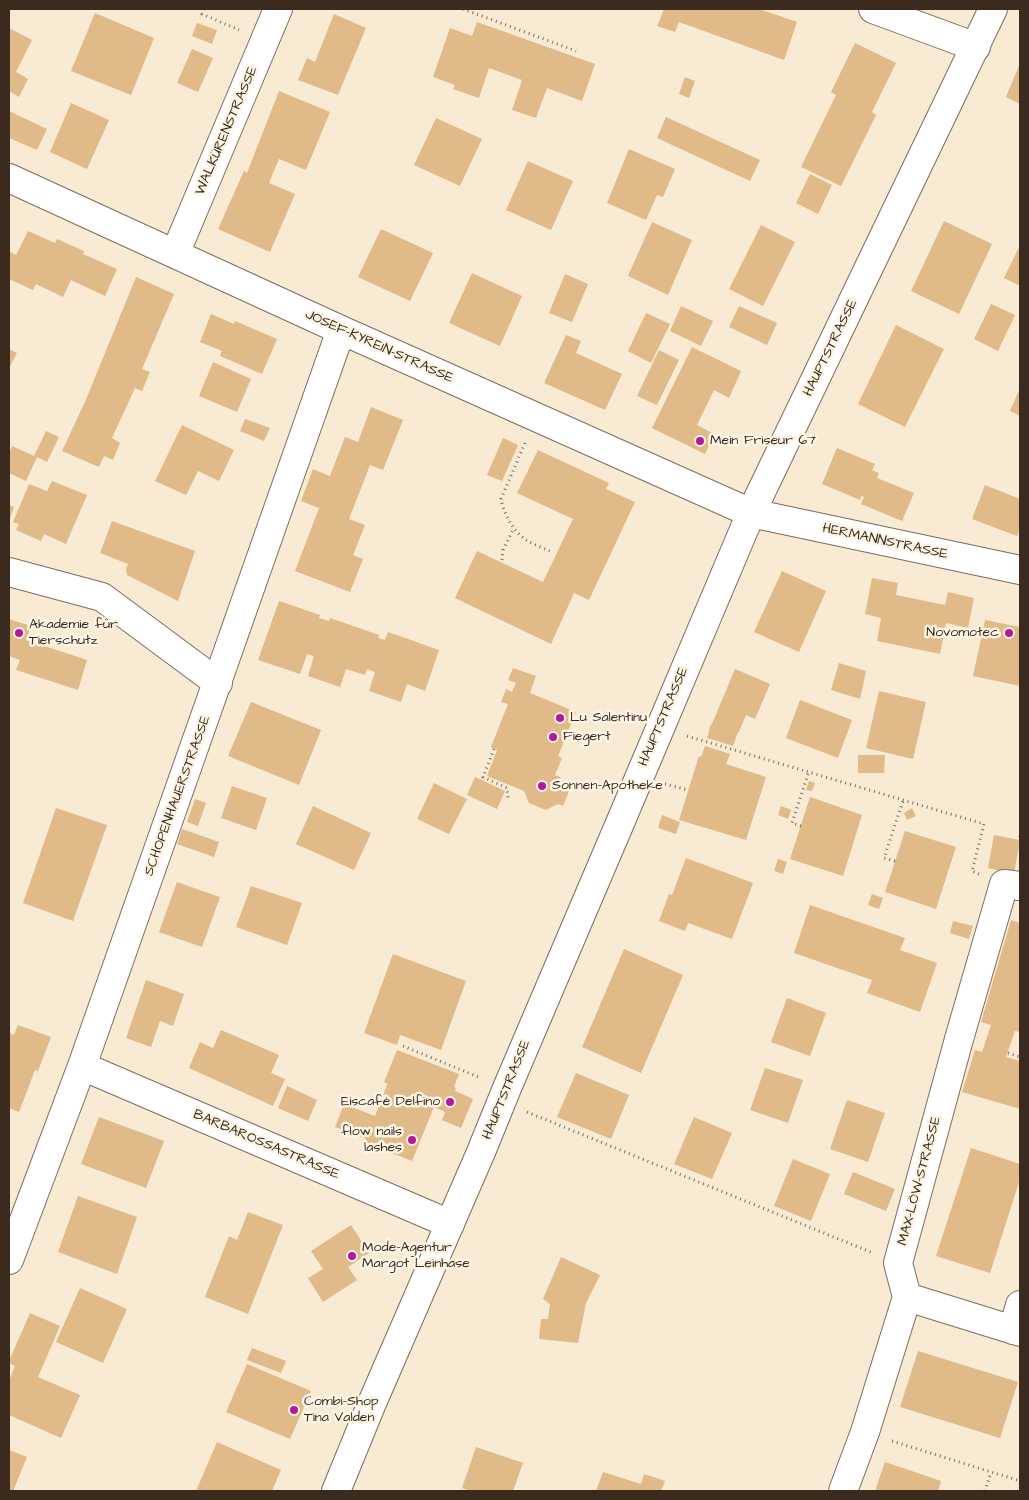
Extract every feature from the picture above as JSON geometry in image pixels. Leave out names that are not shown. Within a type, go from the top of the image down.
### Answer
[{"type":"street","name":"WALKÜRENSTRASSE","points":[[175,254],[278,9]]},
{"type":"street","points":[[873,9],[976,46]]},
{"type":"street","name":"HAUPTSTRASSE","points":[[336,1491],[750,513],[993,9]]},
{"type":"street","name":"JOSEF-KYREIN-STRASSE","points":[[9,178],[750,513]]},
{"type":"street","name":"SCHOPENHAUERSTRASSE","points":[[9,1260],[82,1066],[342,330]]},
{"type":"street","name":"HERMANNSTRASSE","points":[[750,513],[1020,570]]},
{"type":"street","points":[[9,572],[102,597],[218,683]]},
{"type":"street","name":"MAX-LÖW-STRASSE","points":[[907,1297],[898,1263],[958,1039],[1004,884],[1020,886]]},
{"type":"street","name":"BARBAROSSASTRASSE","points":[[82,1066],[450,1224]]},
{"type":"street","points":[[843,1491],[865,1432],[907,1297],[1018,1323]]},
{"type":"path","points":[[204,9],[202,14],[265,41]]},
{"type":"path","points":[[462,9],[576,51]]},
{"type":"path","points":[[536,417],[501,499],[503,509],[514,528],[525,539],[552,552]]},
{"type":"path","points":[[502,560],[502,550],[514,528]]},
{"type":"path","points":[[682,734],[727,749],[809,771],[984,824],[972,871],[985,877]]},
{"type":"path","points":[[494,749],[483,777],[507,788],[508,799]]},
{"type":"path","points":[[801,826],[792,823],[809,771]]},
{"type":"path","points":[[662,783],[688,790]]},
{"type":"path","points":[[895,861],[884,858],[904,801]]},
{"type":"path","points":[[403,1046],[504,1095],[898,1263]]},
{"type":"path","points":[[1008,1053],[1020,1057]]},
{"type":"path","points":[[865,1432],[1020,1481]]},
{"type":"path","points":[[985,1491],[991,1472]]},
{"type":"building","points":[[664,9],[759,9],[797,22],[784,60],[679,22],[675,32],[657,26]]},
{"type":"building","points":[[95,13],[154,38],[131,95],[71,71]]},
{"type":"building","points":[[334,14],[366,28],[338,95],[298,80],[307,58],[315,62]]},
{"type":"building","points":[[477,22],[595,64],[582,101],[547,88],[536,118],[512,110],[522,80],[489,68],[479,98],[453,89],[455,85],[433,77],[450,28],[472,36]]},
{"type":"building","points":[[197,23],[217,30],[212,44],[192,36]]},
{"type":"building","points":[[9,28],[32,40],[16,72],[28,79],[19,97],[9,91]]},
{"type":"building","points":[[855,43],[896,63],[872,112],[876,115],[841,186],[801,167],[836,95],[831,92]]},
{"type":"building","points":[[192,49],[213,58],[198,92],[177,83]]},
{"type":"building","points":[[1020,63],[1020,104],[1006,97]]},
{"type":"building","points":[[685,77],[695,81],[689,98],[679,94]]},
{"type":"building","points":[[279,91],[330,112],[306,170],[279,159],[269,183],[295,194],[270,252],[218,229],[244,171],[247,173]]},
{"type":"building","points":[[71,103],[109,120],[87,169],[50,152]]},
{"type":"building","points":[[9,111],[47,129],[37,150],[9,138]]},
{"type":"building","points":[[666,117],[760,160],[750,181],[657,138]]},
{"type":"building","points":[[436,118],[482,139],[460,186],[414,165]]},
{"type":"building","points":[[629,149],[675,169],[663,197],[657,195],[646,220],[607,203]]},
{"type":"building","points":[[528,161],[573,181],[551,230],[506,210]]},
{"type":"building","points":[[810,174],[832,185],[818,214],[796,203]]},
{"type":"building","points":[[944,221],[992,244],[959,314],[911,291]]},
{"type":"building","points":[[652,222],[692,240],[668,295],[628,276]]},
{"type":"building","points":[[761,225],[795,242],[763,306],[729,289]]},
{"type":"building","points":[[381,229],[433,253],[410,301],[358,277]]},
{"type":"building","points":[[28,231],[55,243],[57,239],[84,251],[83,254],[117,269],[105,296],[71,280],[63,297],[36,284],[33,290],[9,279],[9,251],[16,255]]},
{"type":"building","points":[[1020,245],[1020,286],[1004,278]]},
{"type":"building","points":[[472,273],[522,296],[500,346],[449,323]]},
{"type":"building","points":[[565,274],[588,284],[572,322],[549,313]]},
{"type":"building","points":[[136,277],[174,294],[142,369],[150,372],[142,391],[135,388],[112,438],[120,443],[113,460],[104,456],[99,467],[62,451],[85,402]]},
{"type":"building","points":[[991,304],[1015,315],[998,351],[974,339]]},
{"type":"building","points":[[681,306],[713,321],[701,346],[670,331]]},
{"type":"building","points":[[739,306],[777,323],[767,345],[729,327]]},
{"type":"building","points":[[646,313],[670,324],[651,363],[628,351]]},
{"type":"building","points":[[211,314],[234,324],[235,321],[277,339],[262,374],[220,356],[222,351],[200,342]]},
{"type":"building","points":[[896,325],[944,349],[905,427],[858,404]]},
{"type":"building","points":[[566,335],[581,341],[576,353],[622,374],[605,410],[544,383]]},
{"type":"building","points":[[692,347],[741,371],[729,398],[714,390],[697,425],[714,434],[705,454],[652,428]]},
{"type":"building","points":[[9,349],[17,353],[9,368]]},
{"type":"building","points":[[659,350],[679,360],[657,405],[637,396]]},
{"type":"building","points":[[213,362],[251,379],[237,412],[199,396]]},
{"type":"building","points":[[1020,388],[1020,416],[1010,411]]},
{"type":"building","points":[[371,407],[403,420],[383,470],[370,465],[349,519],[365,525],[353,555],[363,559],[350,592],[295,571],[319,508],[301,501],[313,469],[330,476],[345,437],[358,442]]},
{"type":"building","points":[[245,419],[270,428],[264,441],[240,431]]},
{"type":"building","points":[[182,425],[234,450],[219,481],[198,471],[186,495],[155,481]]},
{"type":"building","points":[[46,431],[59,437],[47,462],[37,457],[26,481],[9,473],[9,454],[12,446],[34,456]]},
{"type":"building","points":[[503,438],[518,445],[502,481],[487,475]]},
{"type":"building","points":[[837,448],[875,464],[872,470],[879,473],[877,478],[914,493],[902,521],[861,504],[864,497],[861,496],[860,500],[822,484]]},
{"type":"building","points":[[538,450],[609,483],[606,489],[635,502],[589,600],[574,593],[551,644],[455,598],[477,551],[543,582],[573,519],[517,493]]},
{"type":"building","points":[[52,481],[87,495],[66,544],[44,534],[41,541],[16,530],[19,524],[13,522],[29,484],[47,491]]},
{"type":"building","points":[[985,485],[1020,499],[1020,527],[1017,536],[972,519]]},
{"type":"building","points":[[9,505],[14,507],[9,521]]},
{"type":"building","points":[[112,521],[195,551],[178,601],[127,575],[126,568],[128,564],[100,553]]},
{"type":"building","points":[[782,571],[826,591],[799,652],[754,632]]},
{"type":"building","points":[[872,578],[898,583],[896,595],[945,605],[948,592],[974,598],[968,628],[946,623],[940,654],[877,641],[881,618],[865,614]]},
{"type":"building","points":[[279,601],[320,615],[319,618],[329,621],[330,618],[379,635],[378,638],[385,640],[388,632],[439,650],[425,691],[407,684],[401,702],[369,691],[375,672],[367,669],[365,675],[346,669],[340,687],[308,676],[314,656],[307,654],[300,674],[258,660]]},
{"type":"building","points":[[9,619],[31,626],[26,640],[87,660],[78,690],[16,670],[20,660],[9,656]]},
{"type":"building","points":[[985,620],[1020,627],[1020,686],[973,676]]},
{"type":"building","points":[[839,663],[866,671],[860,699],[831,690]]},
{"type":"building","points":[[513,668],[536,676],[530,693],[576,712],[558,756],[562,758],[555,775],[560,777],[564,789],[569,791],[563,806],[558,804],[546,810],[529,803],[524,791],[487,776],[497,750],[491,747],[508,704],[501,702],[506,689],[512,692],[516,683],[508,680]]},
{"type":"building","points":[[735,669],[770,684],[755,719],[746,715],[733,746],[707,738],[711,724]]},
{"type":"building","points":[[879,691],[926,702],[913,759],[866,748]]},
{"type":"building","points":[[800,700],[852,720],[838,758],[786,738]]},
{"type":"building","points":[[251,702],[321,730],[299,785],[228,756]]},
{"type":"building","points":[[705,746],[730,754],[726,764],[766,777],[746,840],[679,820],[699,756],[701,757]]},
{"type":"building","points":[[858,755],[885,755],[884,773],[858,773]]},
{"type":"building","points":[[475,777],[505,791],[497,809],[467,795]]},
{"type":"building","points":[[809,781],[815,783],[812,791],[806,790]]},
{"type":"building","points":[[434,783],[467,799],[449,834],[417,819]]},
{"type":"building","points":[[232,786],[267,798],[256,830],[221,818]]},
{"type":"building","points":[[810,797],[862,815],[843,876],[790,859]]},
{"type":"building","points":[[195,799],[206,803],[198,826],[187,822]]},
{"type":"building","points":[[313,806],[371,833],[354,870],[296,844]]},
{"type":"building","points":[[781,806],[791,810],[788,819],[778,815]]},
{"type":"building","points":[[56,808],[107,825],[73,921],[23,903]]},
{"type":"building","points":[[912,808],[916,816],[907,820],[904,813]]},
{"type":"building","points":[[662,815],[680,822],[676,834],[658,828]]},
{"type":"building","points":[[182,829],[219,842],[214,857],[177,844]]},
{"type":"building","points":[[905,831],[956,847],[936,909],[885,892]]},
{"type":"building","points":[[994,835],[1020,840],[1014,874],[988,868]]},
{"type":"building","points":[[686,858],[753,883],[732,939],[688,923],[685,931],[659,921],[669,894],[672,895]]},
{"type":"building","points":[[778,859],[787,862],[783,874],[774,871]]},
{"type":"building","points":[[177,882],[220,897],[202,947],[159,932]]},
{"type":"building","points":[[251,886],[302,903],[287,945],[236,927]]},
{"type":"building","points":[[872,894],[883,898],[879,909],[868,905]]},
{"type":"building","points":[[810,905],[905,938],[900,950],[937,963],[920,1012],[867,993],[872,980],[794,953]]},
{"type":"building","points":[[1011,920],[1020,923],[1020,1032],[1015,1031],[1006,1057],[1020,1061],[1020,1109],[962,1092],[975,1050],[982,1052],[991,1025],[981,1022]]},
{"type":"building","points":[[953,921],[973,926],[969,939],[950,933]]},
{"type":"building","points":[[624,949],[683,975],[641,1073],[582,1047]]},
{"type":"building","points":[[393,954],[466,981],[441,1050],[400,1035],[397,1045],[364,1033]]},
{"type":"building","points":[[146,980],[184,994],[173,1026],[160,1021],[151,1047],[126,1038]]},
{"type":"building","points":[[787,998],[826,1013],[810,1056],[771,1042]]},
{"type":"building","points":[[18,1025],[51,1037],[38,1071],[35,1070],[19,1112],[9,1108],[9,1033],[14,1035]]},
{"type":"building","points":[[221,1030],[279,1055],[271,1073],[285,1079],[273,1106],[189,1068],[200,1042],[213,1048]]},
{"type":"building","points":[[397,1050],[459,1074],[454,1087],[456,1088],[455,1091],[473,1099],[461,1128],[442,1120],[445,1112],[434,1107],[412,1161],[365,1142],[366,1139],[335,1127],[344,1104],[375,1116],[388,1084],[384,1082]]},
{"type":"building","points":[[765,1068],[803,1080],[788,1123],[750,1110]]},
{"type":"building","points":[[576,1073],[629,1095],[611,1139],[557,1117]]},
{"type":"building","points":[[287,1086],[317,1100],[308,1121],[278,1108]]},
{"type":"building","points":[[847,1100],[885,1113],[868,1162],[830,1149]]},
{"type":"building","points":[[99,1117],[164,1141],[146,1188],[81,1164]]},
{"type":"building","points":[[694,1117],[732,1133],[712,1179],[674,1164]]},
{"type":"building","points":[[971,1148],[1020,1164],[1020,1179],[990,1273],[936,1256]]},
{"type":"building","points":[[793,1159],[830,1174],[811,1221],[774,1206]]},
{"type":"building","points":[[853,1172],[895,1189],[886,1211],[844,1194]]},
{"type":"building","points":[[78,1196],[137,1217],[117,1274],[58,1252]]},
{"type":"building","points":[[248,1212],[283,1225],[248,1314],[205,1297],[229,1236],[237,1240]]},
{"type":"building","points":[[351,1225],[369,1253],[348,1267],[357,1280],[323,1302],[308,1278],[323,1269],[311,1251]]},
{"type":"building","points":[[561,1257],[600,1275],[586,1303],[578,1343],[539,1339],[541,1319],[548,1319],[550,1304],[543,1299]]},
{"type":"building","points":[[80,1288],[127,1309],[103,1363],[56,1342]]},
{"type":"building","points":[[30,1313],[60,1326],[38,1377],[80,1395],[61,1438],[9,1415],[9,1381],[15,1366],[9,1363],[9,1361]]},
{"type":"building","points":[[252,1348],[286,1361],[281,1373],[247,1360]]},
{"type":"building","points":[[918,1351],[1018,1382],[1000,1438],[900,1407]]},
{"type":"building","points":[[247,1364],[311,1391],[290,1439],[226,1412]]},
{"type":"building","points":[[217,1442],[281,1470],[272,1491],[196,1491]]},
{"type":"building","points":[[476,1447],[523,1463],[513,1491],[470,1491],[462,1488]]},
{"type":"building","points":[[9,1450],[27,1457],[13,1491],[9,1491]]},
{"type":"building","points":[[885,1462],[941,1481],[938,1491],[875,1491]]},
{"type":"building","points":[[603,1472],[641,1484],[644,1474],[665,1481],[661,1491],[596,1491]]},
{"type":"place","name":"Mein Friseur 67","points":[[700,441]]},
{"type":"place","name":"Akademie für Tierschutz","points":[[19,633]]},
{"type":"place","name":"Novomotec","points":[[1009,633]]},
{"type":"place","name":"Lu Salentinu","points":[[560,718]]},
{"type":"place","name":"Fiegert","points":[[553,737]]},
{"type":"place","name":"Sonnen-Apotheke","points":[[542,786]]},
{"type":"place","name":"Eiscafè Delfino","points":[[450,1102]]},
{"type":"place","name":"flow nails lashes","points":[[412,1140]]},
{"type":"place","name":"Mode-Agentur Margot Leinhase","points":[[352,1256]]},
{"type":"place","name":"Combi-Shop Tina Valden","points":[[294,1410]]}]
